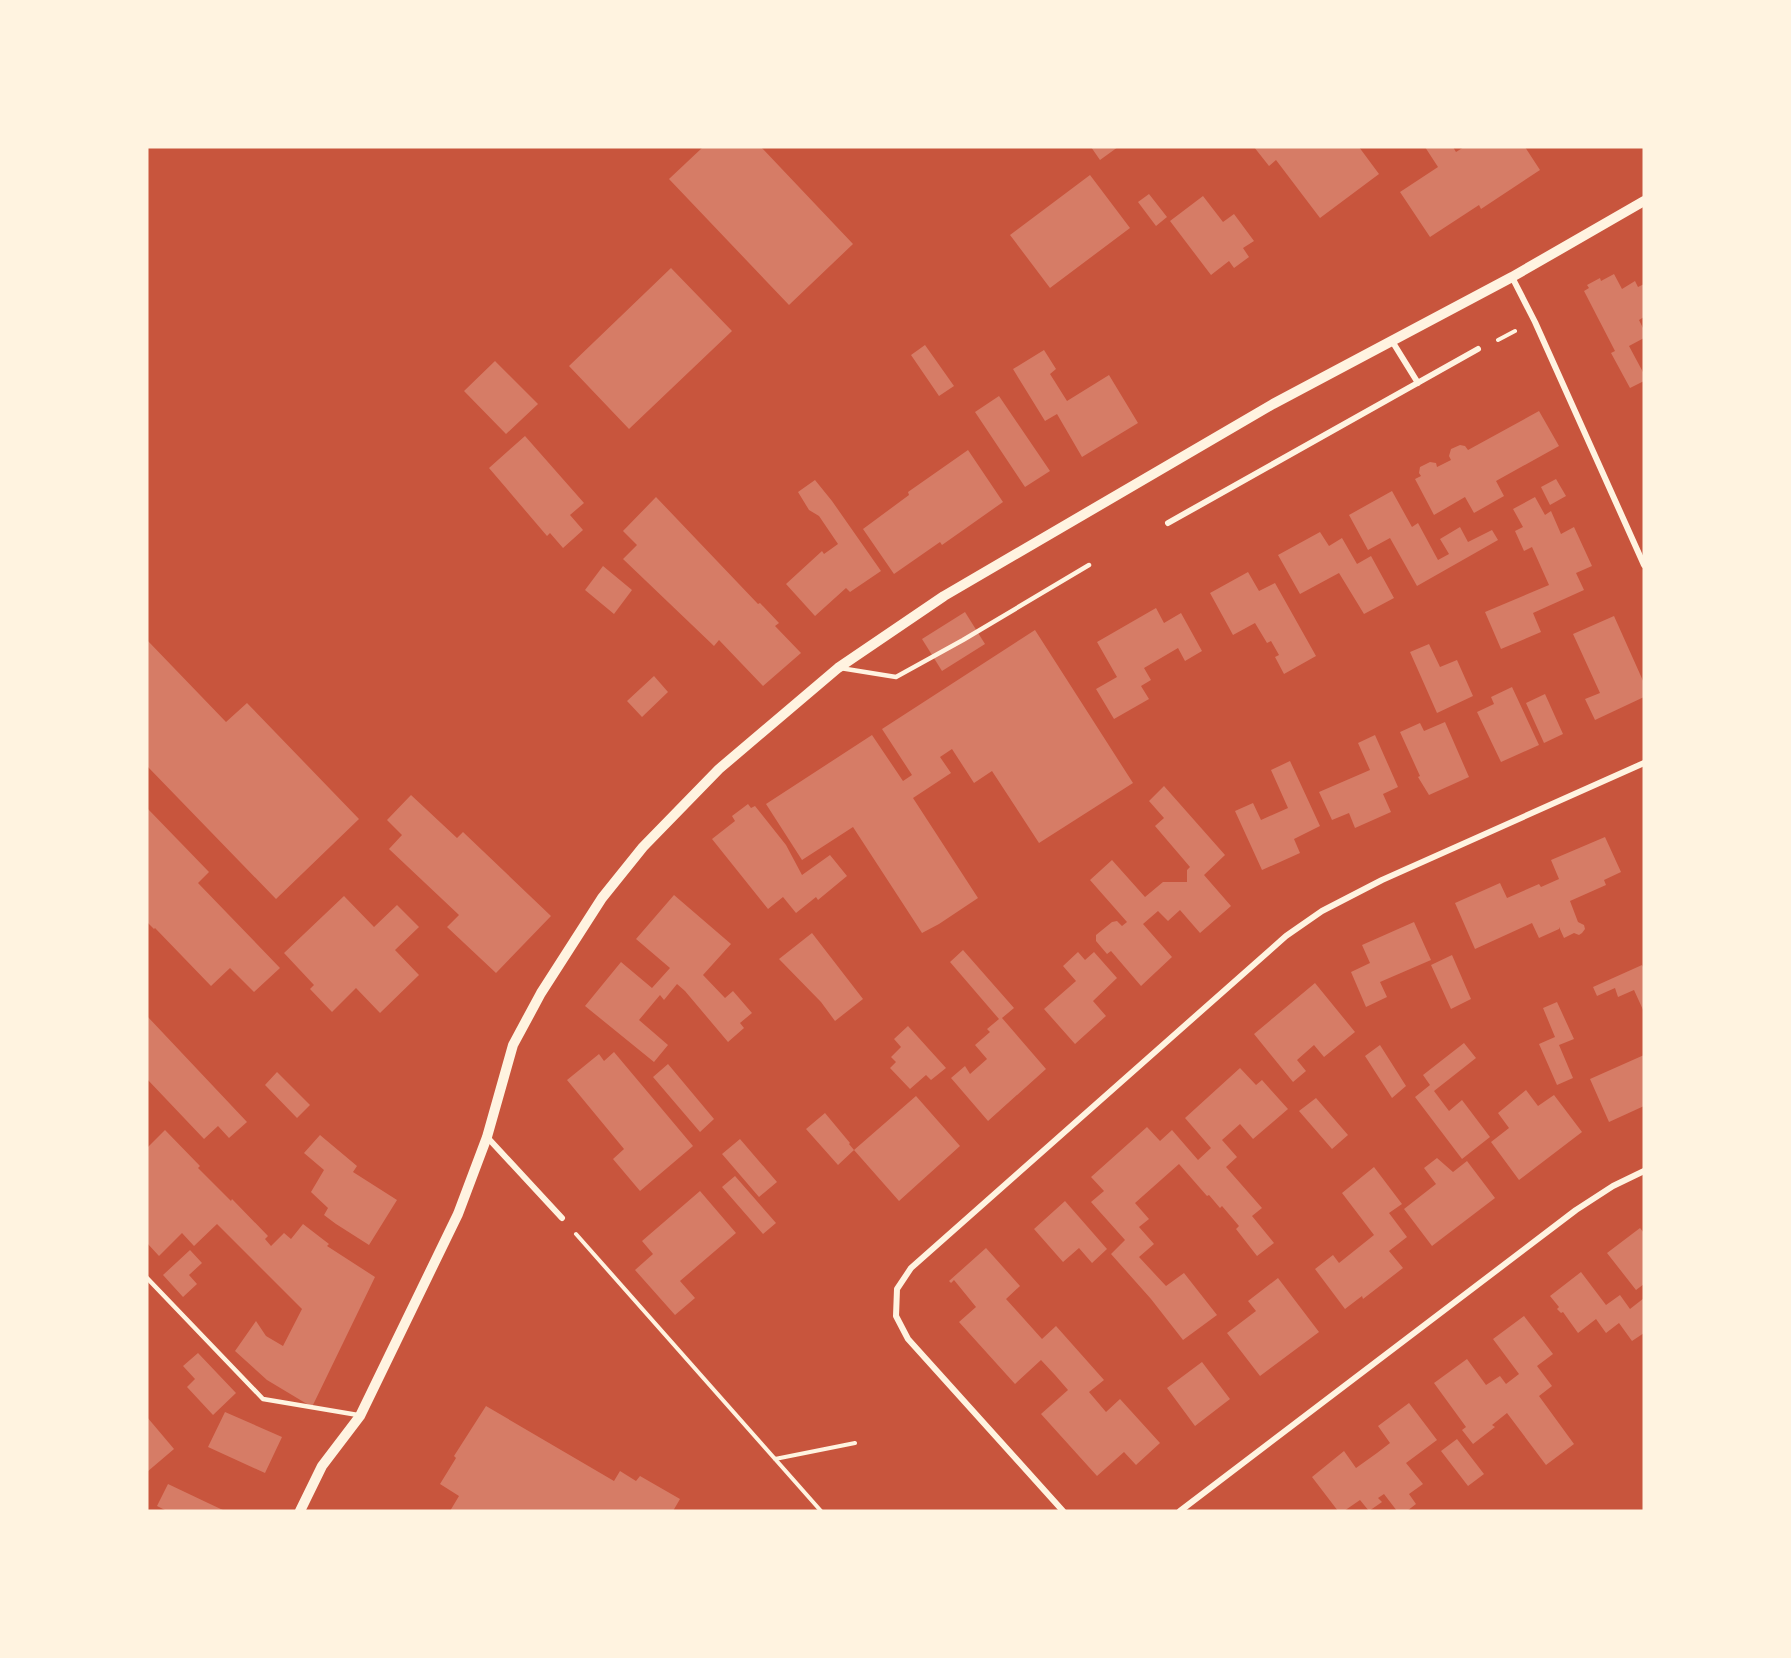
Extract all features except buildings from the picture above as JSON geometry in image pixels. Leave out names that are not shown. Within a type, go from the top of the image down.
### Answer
[{"type":"street","points":[[300,1511],[322,1466],[360,1416],[458,1214],[487,1137],[513,1046],[546,983],[602,898],[643,847],[719,769],[838,668],[954,590],[1273,404],[1512,277],[1644,201]]},
{"type":"street","points":[[1512,277],[1535,322],[1644,565]]},
{"type":"street","points":[[1392,341],[1418,383]]},
{"type":"street","points":[[1168,523],[1478,349]]},
{"type":"street","points":[[1063,1511],[908,1338],[896,1316],[896,1307],[897,1289],[911,1268],[1286,936],[1322,910],[1382,880],[1644,763]]},
{"type":"street","points":[[487,1137],[562,1218]]},
{"type":"street","points":[[1180,1511],[1576,1210],[1613,1186],[1644,1171]]},
{"type":"lane","points":[[838,668],[896,677],[1089,565]]},
{"type":"lane","points":[[147,1278],[263,1399],[360,1416]]},
{"type":"path","points":[[1478,349],[1535,322]]},
{"type":"path","points":[[562,1218],[821,1511]]},
{"type":"path","points":[[774,1459],[855,1443]]}]
